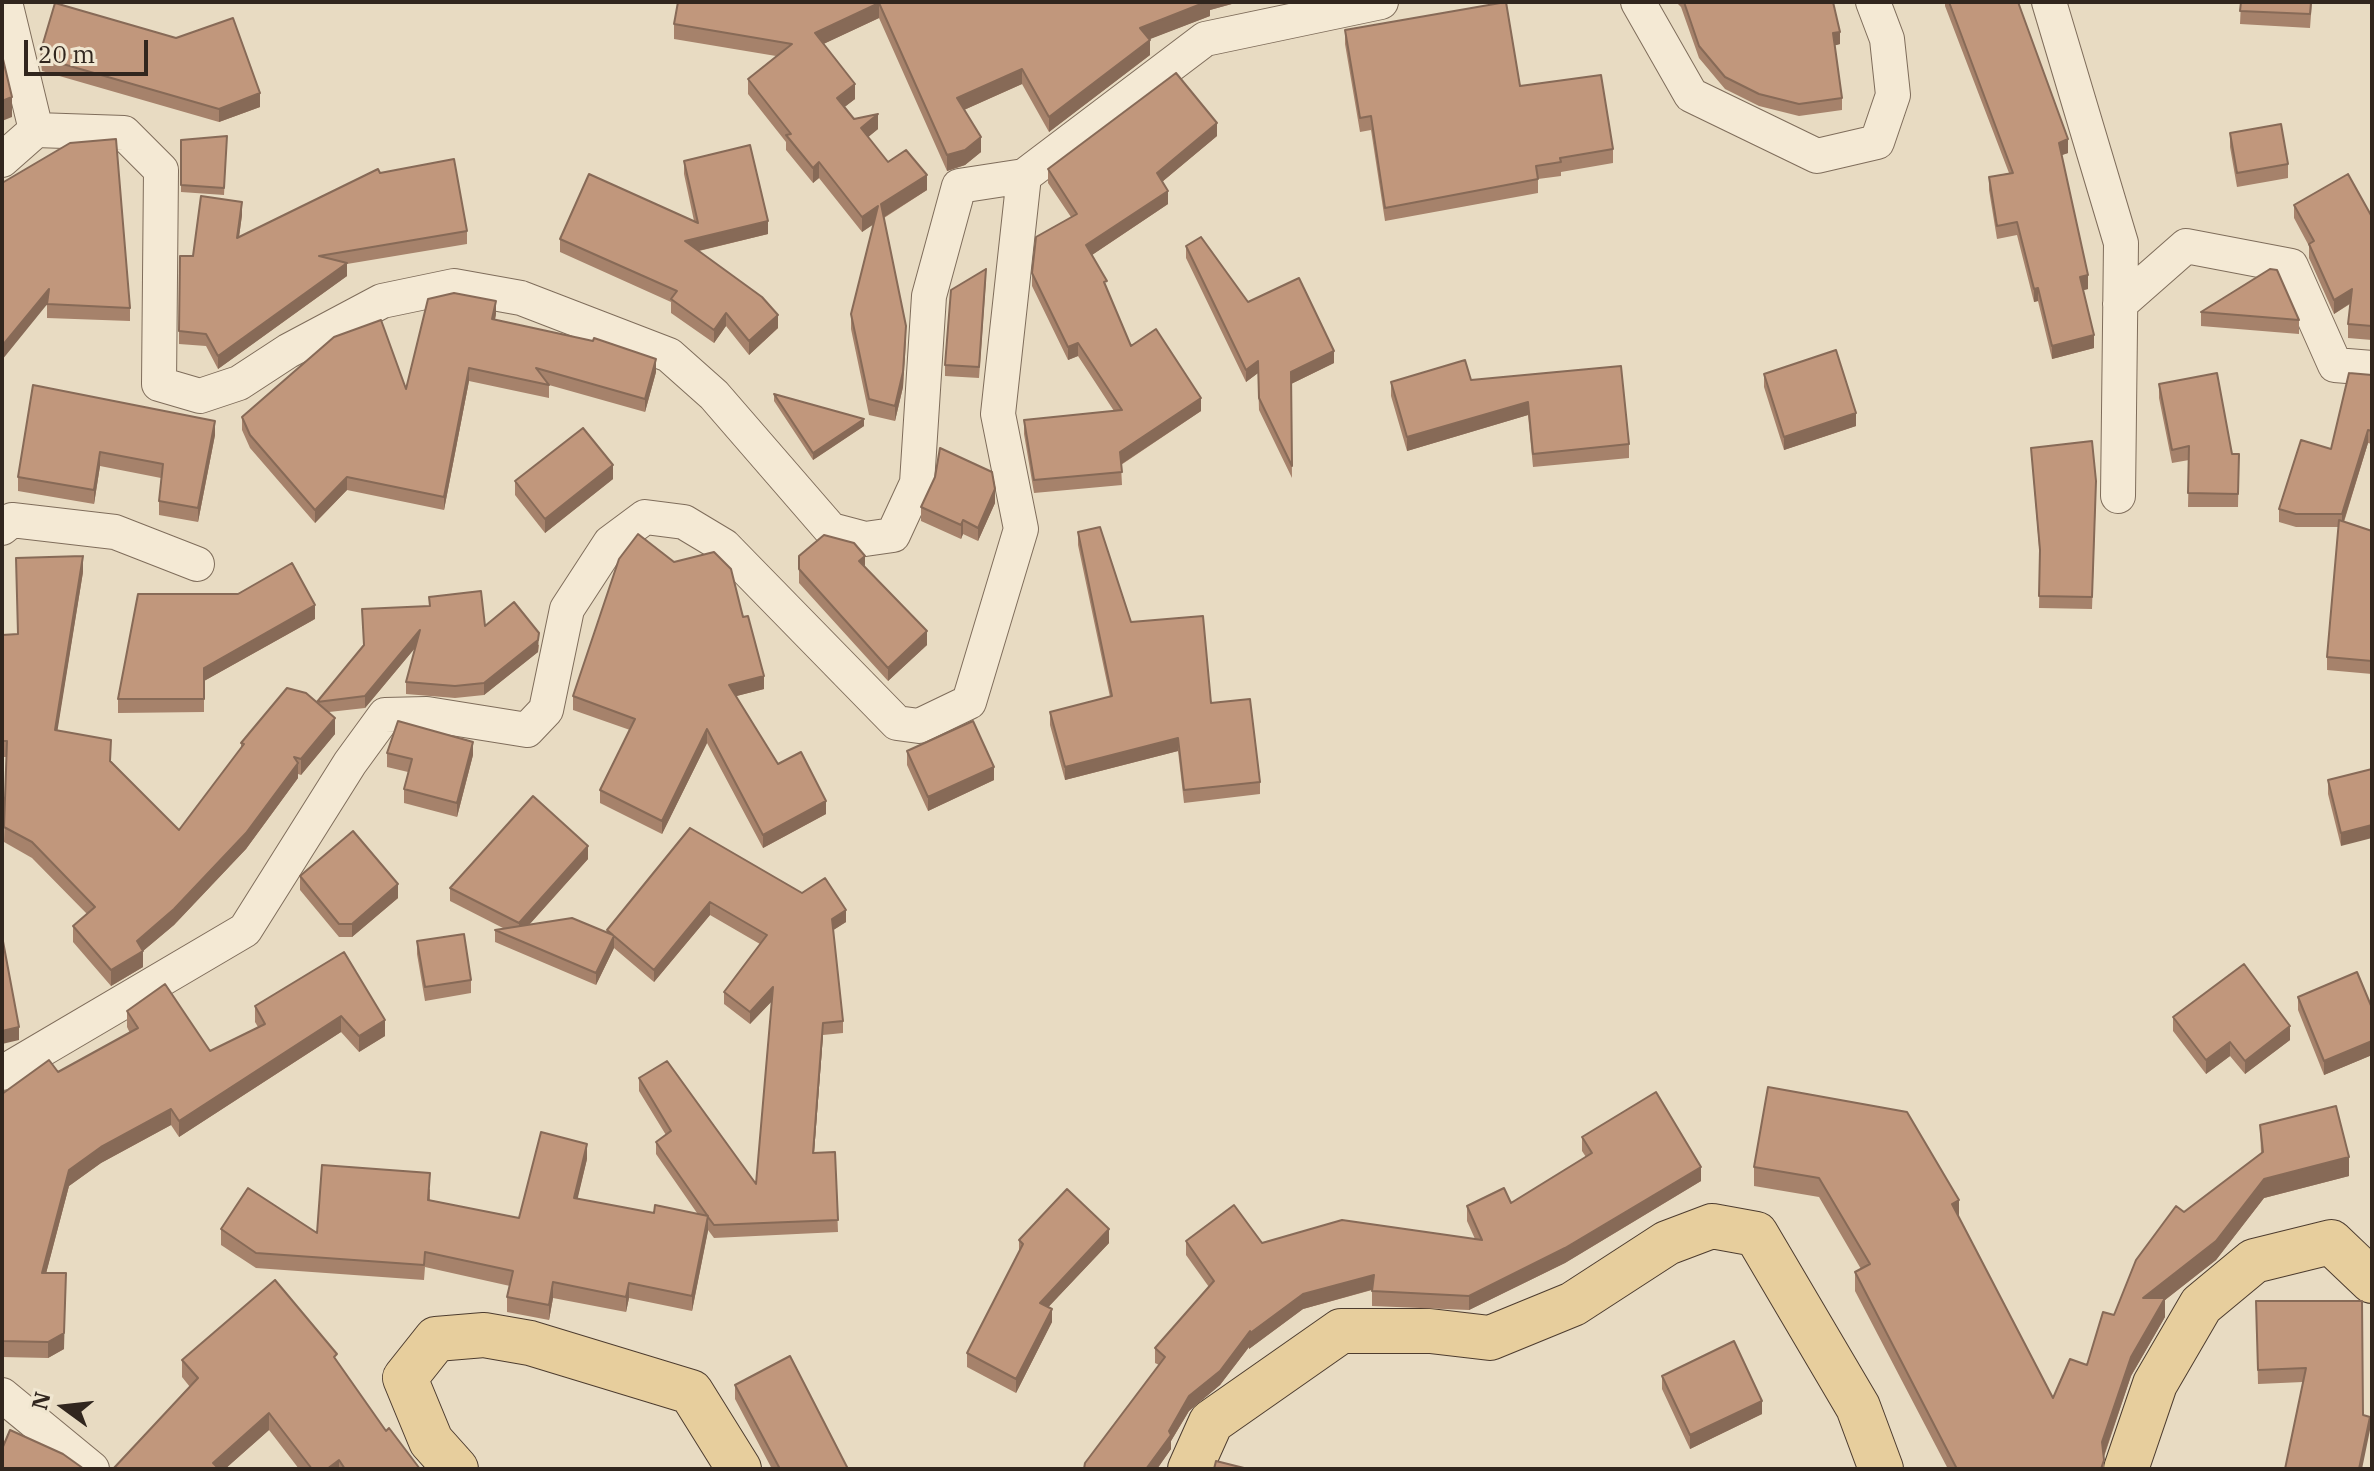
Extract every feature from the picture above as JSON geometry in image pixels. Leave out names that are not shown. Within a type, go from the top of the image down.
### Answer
[{"type":"main road","points":[[1190,1469],[1211,1422],[1341,1331],[1430,1331],[1490,1338],[1573,1304],[1667,1243],[1712,1226],[1756,1234],[1858,1407],[1881,1469]]},
{"type":"main road","points":[[2126,1469],[2155,1384],[2201,1305],[2254,1261],[2331,1242],[2372,1281]]},
{"type":"main road","points":[[456,1469],[431,1441],[405,1378],[436,1339],[484,1335],[530,1343],[691,1392],[739,1469]]},
{"type":"street","points":[[5,2],[36,130]]},
{"type":"street","points":[[2,160],[36,130],[124,133],[161,170],[159,384],[200,396],[239,383],[288,351],[382,301],[454,286],[521,298],[669,355],[714,395],[831,530],[865,539],[893,535],[917,483],[929,296],[959,186],[1024,176],[1205,39],[1381,2]]},
{"type":"street","points":[[1638,2],[1691,95],[1817,156],[1877,142],[1893,95],[1887,39],[1873,2]]},
{"type":"street","points":[[2049,2],[2121,243],[2118,496]]},
{"type":"street","points":[[2,1073],[245,930],[350,763],[385,715],[427,714],[527,730],[546,710],[567,609],[610,543],[645,517],[684,522],[724,546],[897,723],[919,726],[969,702],[1021,529],[998,414],[1024,176]]},
{"type":"street","points":[[2120,304],[2186,246],[2291,266],[2335,365],[2372,368]]},
{"type":"street","points":[[2,528],[12,520],[115,532],[197,564]]},
{"type":"street","points":[[2,1395],[92,1469]]},
{"type":"building","points":[[678,2],[1206,2],[1140,28],[1150,40],[1049,117],[1022,69],[957,98],[981,137],[965,150],[947,155],[879,3],[815,33],[855,84],[837,98],[854,119],[878,114],[861,128],[888,162],[906,150],[927,175],[881,204],[906,326],[903,372],[895,406],[869,399],[851,314],[878,206],[862,217],[819,162],[813,168],[748,79],[792,44],[674,24]]},
{"type":"building","points":[[1506,2],[1520,86],[1601,75],[1613,149],[1560,158],[1561,162],[1536,166],[1538,179],[1385,208],[1371,116],[1360,118],[1345,30]]},
{"type":"building","points":[[1684,2],[1833,2],[1840,32],[1833,33],[1842,98],[1799,104],[1759,94],[1725,77],[1699,46]]},
{"type":"building","points":[[1949,2],[2018,2],[2068,139],[2059,143],[2088,275],[2080,277],[2094,335],[2052,346],[2017,222],[1997,226],[1989,177],[2013,173]]},
{"type":"building","points":[[2241,2],[2311,2],[2310,14],[2240,11]]},
{"type":"building","points":[[55,3],[176,38],[233,18],[260,93],[219,109],[42,58],[41,50]]},
{"type":"building","points":[[2,55],[12,97],[2,101]]},
{"type":"building","points":[[1176,73],[1217,123],[1157,173],[1168,191],[1086,245],[1107,281],[1104,282],[1131,346],[1156,329],[1201,398],[1120,452],[1122,472],[1034,480],[1024,420],[1122,410],[1078,343],[1068,347],[1032,273],[1036,237],[1077,214],[1048,169]]},
{"type":"building","points":[[2281,124],[2288,164],[2237,173],[2230,133]]},
{"type":"building","points":[[227,136],[224,188],[181,185],[181,140]]},
{"type":"building","points":[[116,139],[130,308],[47,304],[49,289],[2,346],[2,183],[70,143]]},
{"type":"building","points":[[750,145],[768,221],[685,241],[762,297],[778,315],[749,341],[726,313],[714,330],[671,299],[677,291],[560,239],[589,174],[698,223],[684,161]]},
{"type":"building","points":[[454,159],[467,231],[319,256],[347,263],[218,356],[206,334],[179,331],[180,256],[193,256],[201,196],[242,202],[237,238],[378,169],[380,173]]},
{"type":"building","points":[[2348,174],[2372,217],[2372,326],[2348,324],[2352,289],[2334,300],[2309,244],[2314,241],[2294,205]]},
{"type":"building","points":[[1201,237],[1248,302],[1299,278],[1334,351],[1291,372],[1292,466],[1259,398],[1258,361],[1246,370],[1186,246]]},
{"type":"building","points":[[986,269],[979,367],[945,365],[951,290]]},
{"type":"building","points":[[2270,269],[2277,270],[2299,320],[2201,312]]},
{"type":"building","points":[[454,293],[496,301],[492,319],[593,341],[594,338],[656,359],[645,399],[536,368],[549,385],[469,368],[444,497],[347,477],[315,510],[250,435],[242,417],[334,337],[381,320],[406,389],[428,299]]},
{"type":"building","points":[[1836,350],[1856,413],[1784,437],[1764,374]]},
{"type":"building","points":[[1465,360],[1471,380],[1621,366],[1629,444],[1533,454],[1528,402],[1407,437],[1391,382]]},
{"type":"building","points":[[2217,373],[2232,454],[2239,454],[2238,494],[2188,493],[2189,446],[2172,450],[2159,384]]},
{"type":"building","points":[[2349,373],[2372,375],[2372,431],[2368,430],[2342,514],[2296,514],[2279,509],[2301,440],[2331,449]]},
{"type":"building","points":[[33,385],[215,421],[198,508],[159,501],[163,464],[100,452],[94,490],[18,477]]},
{"type":"building","points":[[774,394],[864,419],[813,453]]},
{"type":"building","points":[[583,428],[613,465],[545,519],[515,481]]},
{"type":"building","points":[[2092,441],[2096,481],[2092,597],[2039,596],[2040,550],[2031,448]]},
{"type":"building","points":[[940,448],[992,472],[995,489],[978,528],[963,520],[961,525],[921,507],[935,477]]},
{"type":"building","points":[[2339,520],[2372,531],[2372,661],[2327,657]]},
{"type":"building","points":[[1100,527],[1131,622],[1203,616],[1211,703],[1250,699],[1260,782],[1184,790],[1178,738],[1065,767],[1050,712],[1112,696],[1078,532]]},
{"type":"building","points":[[638,534],[674,562],[714,552],[731,569],[743,617],[748,616],[764,676],[729,685],[778,764],[801,752],[826,801],[763,835],[707,729],[662,821],[600,790],[635,719],[573,696],[619,559]]},
{"type":"building","points":[[824,535],[854,543],[865,556],[859,561],[927,631],[888,668],[799,569],[799,556]]},
{"type":"building","points":[[83,556],[55,730],[111,740],[110,761],[179,830],[244,744],[241,743],[287,688],[306,693],[335,718],[301,759],[294,757],[298,763],[246,833],[174,909],[137,941],[143,951],[111,970],[73,926],[95,907],[32,842],[4,827],[7,741],[2,741],[2,635],[18,634],[16,558]]},
{"type":"building","points":[[292,563],[315,605],[204,668],[204,699],[118,699],[138,594],[238,594]]},
{"type":"building","points":[[481,591],[485,626],[514,602],[539,633],[538,640],[484,683],[455,686],[406,682],[420,630],[365,696],[317,702],[364,645],[362,609],[430,606],[429,597]]},
{"type":"building","points":[[398,721],[473,742],[457,803],[404,789],[412,759],[387,753]]},
{"type":"building","points":[[973,721],[994,767],[928,797],[907,751]]},
{"type":"building","points":[[2372,769],[2372,825],[2341,833],[2328,780]]},
{"type":"building","points":[[533,796],[588,846],[519,923],[450,888]]},
{"type":"building","points":[[690,828],[802,893],[825,878],[846,910],[832,919],[843,1021],[823,1023],[813,1153],[835,1152],[838,1220],[714,1225],[656,1142],[671,1131],[639,1078],[667,1061],[756,1184],[773,987],[750,1012],[724,992],[767,935],[710,902],[654,970],[614,936],[596,973],[495,930],[572,918],[613,935],[607,930]]},
{"type":"building","points":[[353,831],[398,884],[352,924],[339,924],[300,876]]},
{"type":"building","points":[[464,934],[471,980],[425,987],[417,941]]},
{"type":"building","points":[[2,936],[19,1027],[2,1031]]},
{"type":"building","points":[[344,952],[385,1020],[359,1036],[341,1016],[179,1121],[171,1109],[101,1147],[69,1170],[42,1273],[66,1273],[64,1333],[48,1342],[2,1341],[2,1094],[49,1060],[58,1072],[138,1028],[127,1011],[165,984],[210,1051],[265,1024],[255,1006]]},
{"type":"building","points":[[2244,964],[2290,1026],[2245,1061],[2230,1042],[2206,1060],[2173,1017]]},
{"type":"building","points":[[2357,972],[2372,1008],[2372,1041],[2324,1061],[2298,997]]},
{"type":"building","points":[[1768,1087],[1907,1112],[1959,1200],[1952,1204],[2053,1398],[2070,1359],[2087,1365],[2103,1312],[2114,1315],[2136,1260],[2176,1206],[2184,1212],[2263,1152],[2260,1125],[2336,1106],[2349,1157],[2264,1179],[2216,1241],[2143,1298],[2165,1298],[2131,1357],[2102,1442],[2104,1460],[2101,1469],[1957,1469],[1855,1272],[1870,1264],[1819,1178],[1754,1167]]},
{"type":"building","points":[[1656,1092],[1701,1167],[1565,1248],[1469,1296],[1372,1291],[1374,1275],[1303,1294],[1249,1334],[1250,1331],[1220,1371],[1189,1396],[1169,1431],[1171,1435],[1146,1469],[1084,1469],[1085,1463],[1165,1357],[1155,1348],[1214,1281],[1186,1241],[1234,1205],[1262,1243],[1342,1220],[1482,1240],[1467,1206],[1504,1188],[1511,1203],[1592,1153],[1582,1137]]},
{"type":"building","points":[[541,1132],[587,1144],[574,1198],[654,1213],[655,1205],[708,1216],[692,1296],[629,1283],[626,1297],[553,1282],[549,1305],[507,1297],[513,1271],[425,1252],[424,1265],[256,1253],[221,1229],[248,1188],[317,1233],[322,1165],[430,1173],[428,1200],[519,1218]]},
{"type":"building","points":[[1067,1189],[1109,1229],[1040,1303],[1052,1309],[1016,1379],[967,1353],[1023,1244],[1019,1240]]},
{"type":"building","points":[[275,1280],[337,1354],[334,1357],[386,1431],[389,1428],[420,1469],[345,1469],[339,1460],[327,1469],[312,1469],[269,1413],[213,1463],[217,1469],[113,1469],[198,1378],[182,1360]]},
{"type":"building","points":[[2256,1301],[2362,1301],[2363,1415],[2370,1417],[2359,1469],[2285,1469],[2306,1368],[2258,1370]]},
{"type":"building","points":[[1734,1341],[1762,1401],[1690,1435],[1662,1376]]},
{"type":"building","points":[[790,1356],[848,1469],[780,1469],[735,1385]]},
{"type":"building","points":[[10,1430],[63,1454],[84,1469],[2,1469],[2,1449]]},
{"type":"building","points":[[1216,1461],[1248,1469],[1214,1469]]}]
